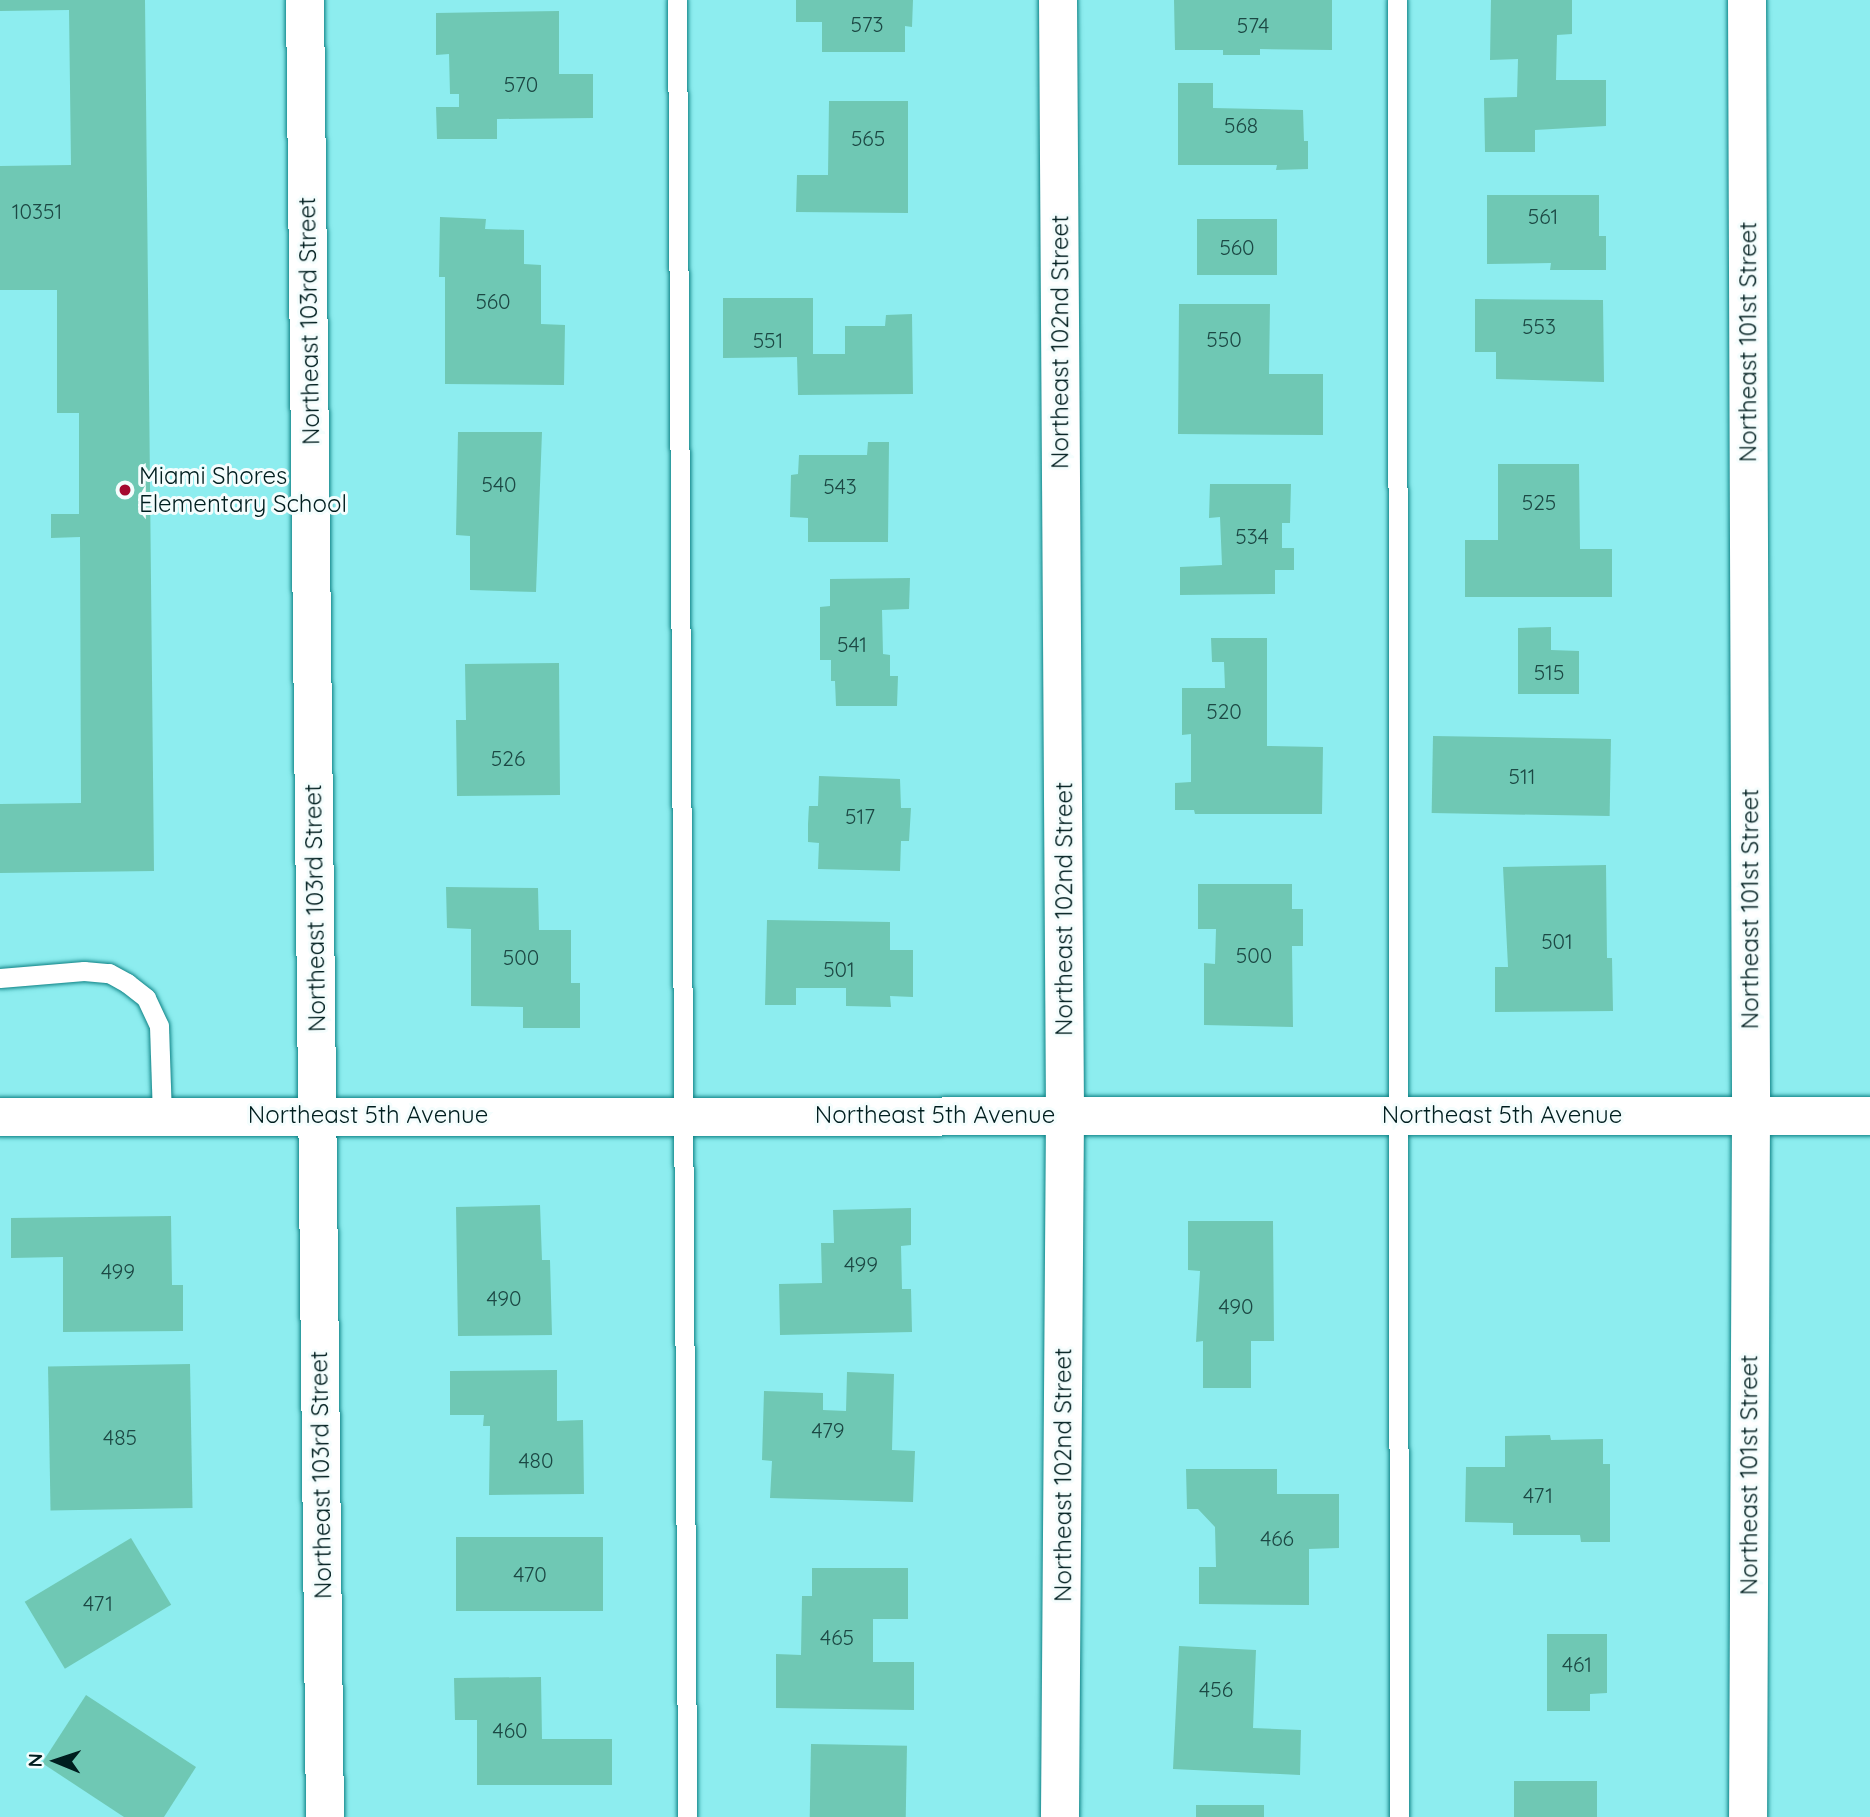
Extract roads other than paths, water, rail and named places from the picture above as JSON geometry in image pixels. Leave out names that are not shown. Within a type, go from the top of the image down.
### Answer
[{"type":"street","name":"Northeast 103rd Street","points":[[305,0],[325,1817]]},
{"type":"street","name":"Northeast 102nd Street","points":[[1058,0],[1065,1115],[1060,1817]]},
{"type":"street","name":"Northeast 101st Street","points":[[1747,0],[1751,1115],[1748,1817]]},
{"type":"street","name":"Northeast 5th Avenue","points":[[0,1117],[684,1114],[1870,1116]]},
{"type":"lane","points":[[677,0],[687,1817]]},
{"type":"lane","points":[[1397,0],[1399,1817]]},
{"type":"lane","points":[[0,978],[84,971],[109,973],[127,983],[146,999],[159,1026],[162,1041],[162,1116]]},
{"type":"place","name":"Miami Shores Elementary School","points":[[125,490]]}]
